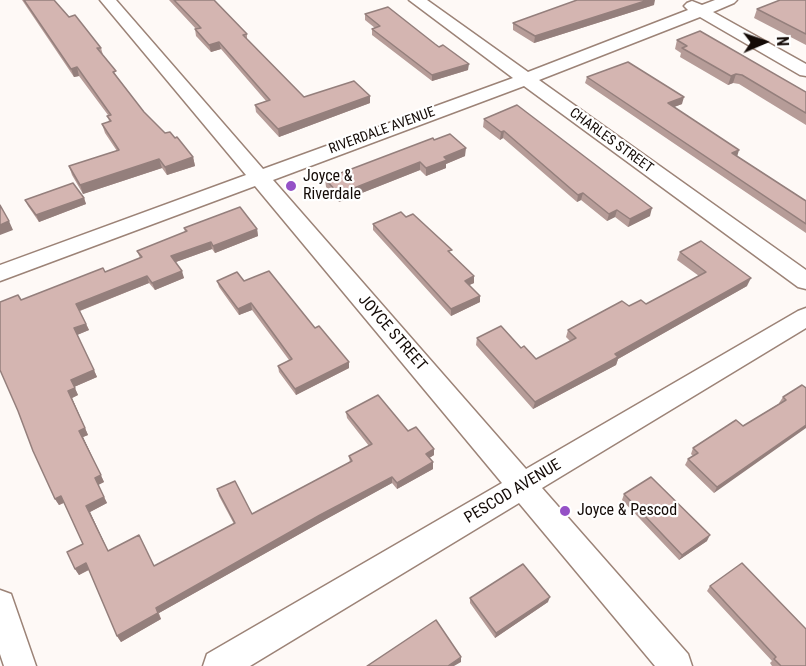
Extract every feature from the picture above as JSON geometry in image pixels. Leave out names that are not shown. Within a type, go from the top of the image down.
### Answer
[{"type":"street","name":"JOYCE STREET","points":[[108,0],[676,666]]},
{"type":"street","name":"CHARLES STREET","points":[[417,0],[806,281]]},
{"type":"street","points":[[682,0],[806,71]]},
{"type":"street","name":"RIVERDALE AVENUE","points":[[0,273],[257,176],[526,79],[729,0]]},
{"type":"street","name":"PESCOD AVENUE","points":[[219,666],[806,317]]},
{"type":"street","points":[[0,605],[20,666]]},
{"type":"building","points":[[24,0],[54,0],[69,17],[75,15],[101,48],[97,48],[116,71],[113,72],[144,112],[165,133],[170,132],[175,138],[177,137],[193,157],[165,167],[159,159],[80,185],[69,166],[119,150],[102,124],[111,121],[107,116],[111,115],[77,67],[71,69]]},
{"type":"building","points":[[174,0],[214,0],[247,34],[243,35],[304,97],[354,81],[370,96],[278,129],[255,105],[270,100],[219,42],[209,45],[195,29],[201,28]]},
{"type":"building","points":[[577,0],[648,0],[535,36],[513,23]]},
{"type":"building","points":[[780,0],[806,0],[806,34],[757,9]]},
{"type":"building","points":[[388,7],[439,47],[443,45],[469,64],[432,75],[372,29],[380,26],[365,14]]},
{"type":"building","points":[[700,31],[806,92],[806,113],[742,75],[731,76],[682,48],[687,46],[677,40]]},
{"type":"building","points":[[628,62],[684,97],[668,103],[739,150],[732,153],[806,201],[806,224],[587,77]]},
{"type":"building","points":[[517,105],[652,208],[630,219],[617,210],[609,214],[583,193],[578,195],[504,131],[501,132],[484,119]]},
{"type":"building","points":[[450,134],[466,148],[444,157],[447,160],[426,168],[420,162],[339,194],[325,179],[433,138],[434,140]]},
{"type":"building","points":[[73,183],[84,198],[36,215],[25,200]]},
{"type":"building","points":[[0,205],[9,221],[0,225]]},
{"type":"building","points":[[240,207],[257,229],[213,246],[211,242],[171,256],[182,271],[152,283],[147,276],[76,304],[86,324],[74,328],[94,370],[71,380],[75,388],[68,391],[85,428],[79,431],[101,475],[95,478],[104,497],[86,506],[108,551],[139,535],[154,566],[235,523],[217,489],[235,481],[252,514],[352,461],[349,456],[372,444],[346,412],[378,395],[408,431],[416,427],[434,449],[426,454],[433,462],[397,483],[392,477],[320,515],[156,608],[158,613],[117,636],[86,563],[75,569],[67,552],[83,544],[61,496],[55,499],[0,370],[0,302],[18,295],[21,300],[103,268],[105,272],[142,257],[137,251],[187,231],[184,228]]},
{"type":"building","points":[[401,212],[406,217],[413,214],[452,250],[448,251],[474,276],[465,281],[480,296],[451,309],[373,224]]},
{"type":"building","points":[[701,241],[751,278],[615,354],[618,357],[535,402],[477,338],[501,326],[521,348],[524,346],[536,359],[576,338],[568,330],[622,301],[629,306],[641,300],[646,304],[706,272],[680,252]]},
{"type":"building","points":[[269,271],[315,328],[319,326],[349,362],[295,389],[278,366],[292,359],[251,303],[238,309],[217,281],[237,272],[244,281]]},
{"type":"building","points":[[802,385],[806,388],[806,425],[717,487],[688,459],[698,453],[693,448],[736,420],[743,426],[786,400],[783,397]]},
{"type":"building","points":[[651,477],[710,535],[682,555],[624,494]]},
{"type":"building","points":[[742,563],[806,629],[806,666],[781,666],[774,659],[776,657],[710,586]]},
{"type":"building","points":[[523,564],[550,597],[496,633],[470,598]]},
{"type":"building","points":[[436,620],[461,657],[448,666],[367,666]]},
{"type":"place","name":"Joyce & Riverdale","points":[[291,186]]},
{"type":"place","name":"Joyce & Pescod","points":[[565,511]]}]
